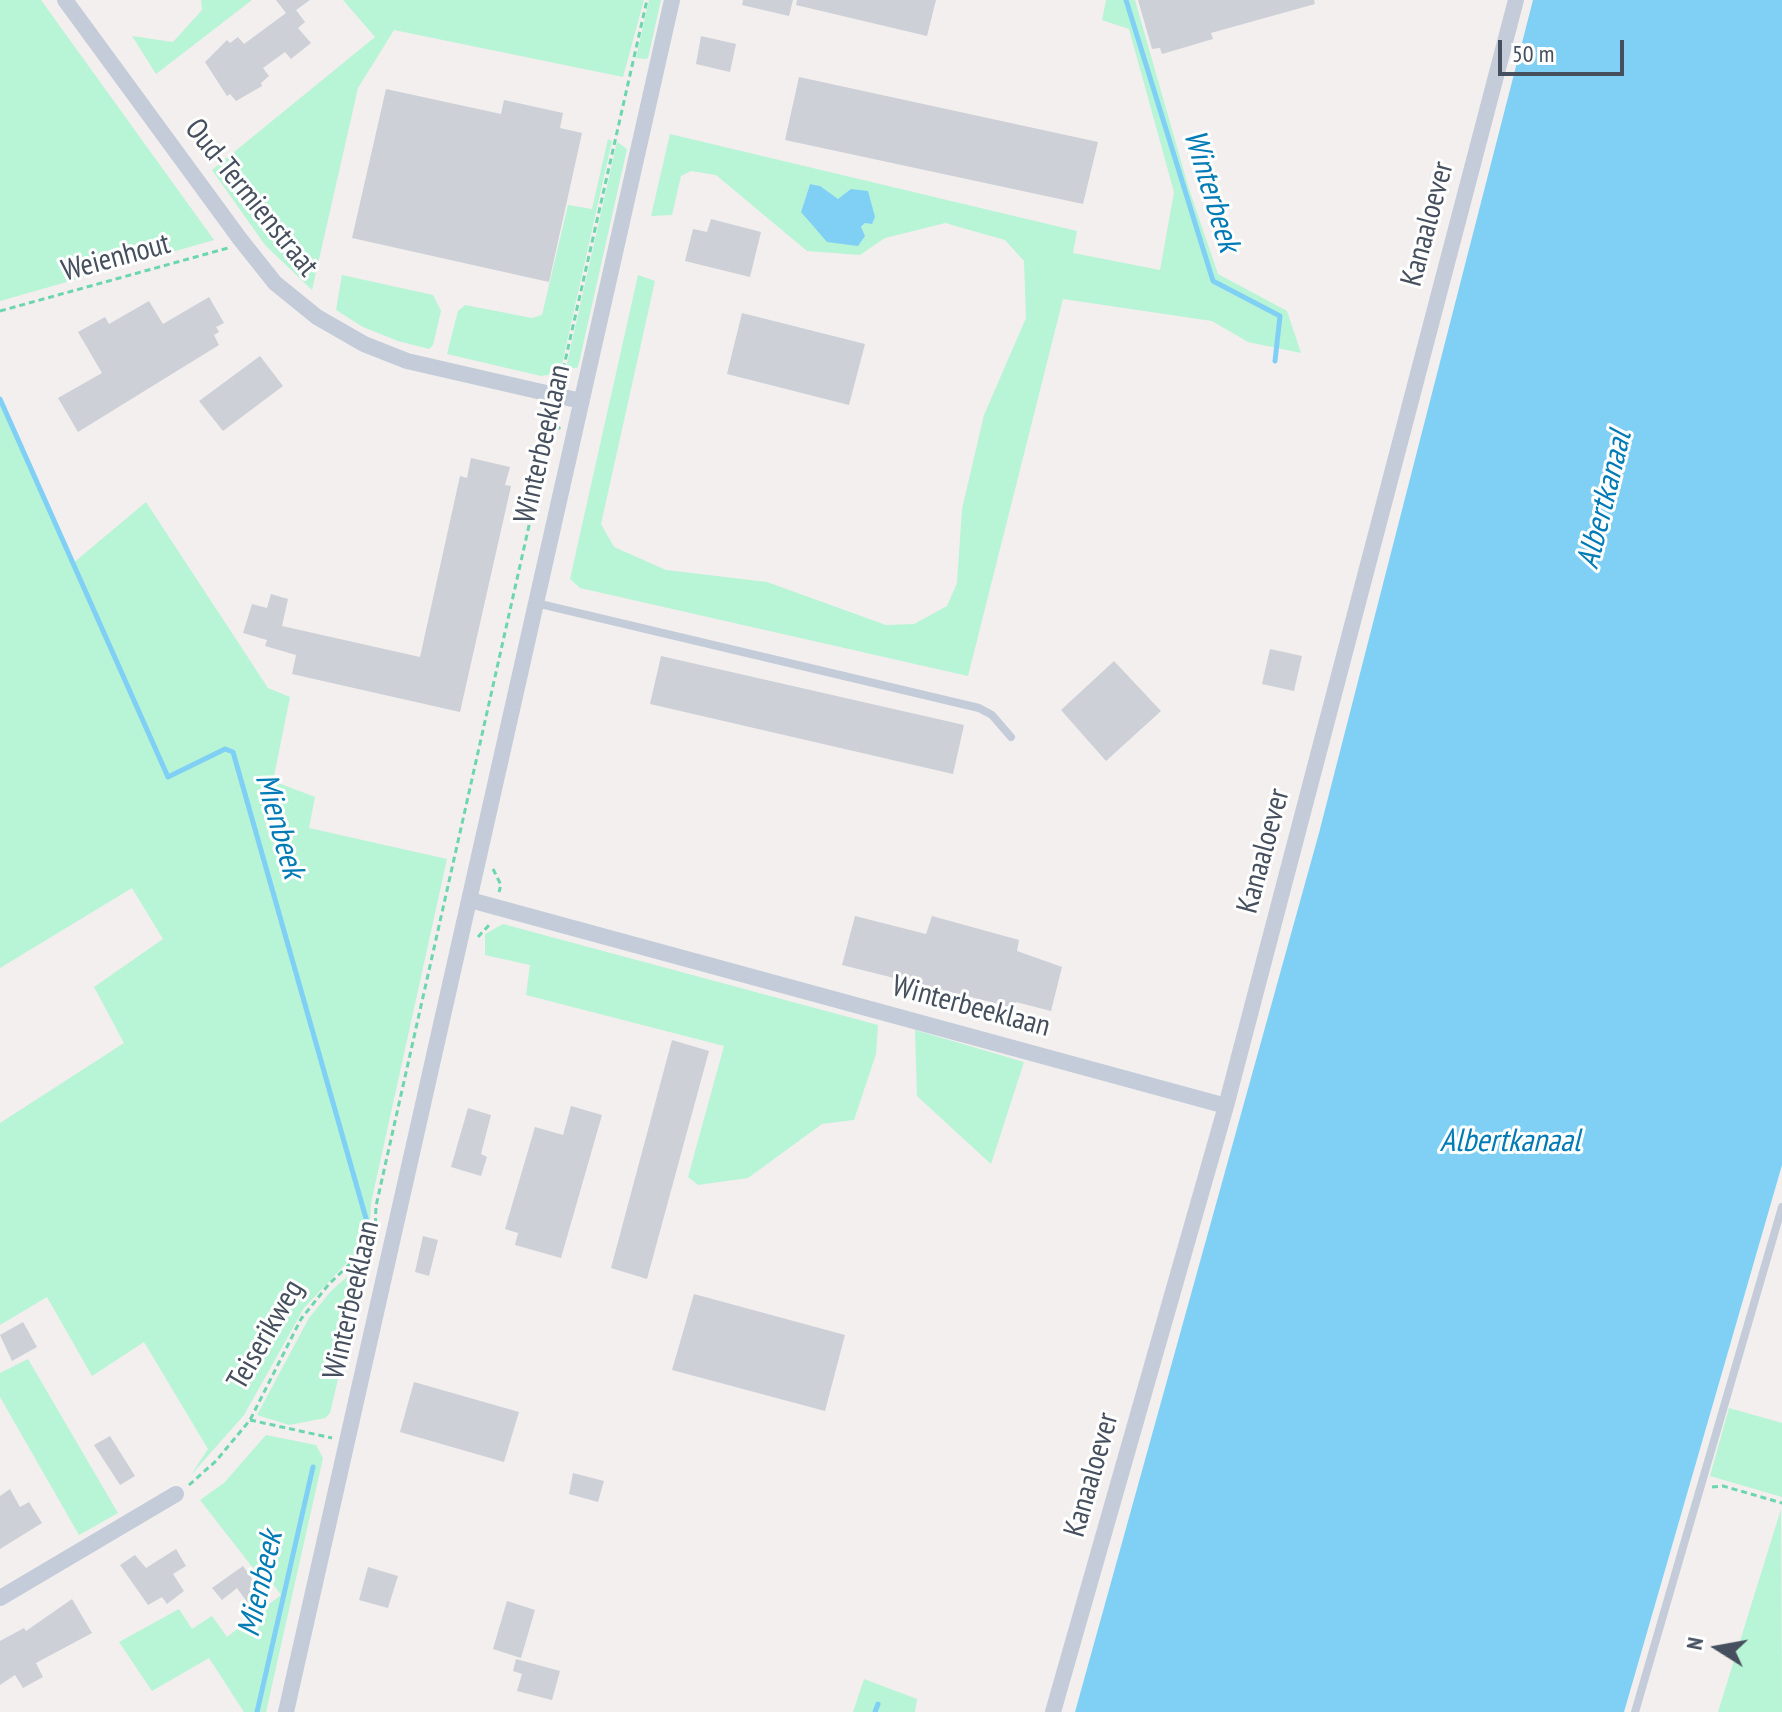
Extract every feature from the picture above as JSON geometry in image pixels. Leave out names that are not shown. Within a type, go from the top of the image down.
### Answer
[{"type":"street","name":"Oud-Termienstraat","points":[[65,0],[234,244],[317,317],[364,344],[407,361],[581,401]]},
{"type":"street","name":"Winterbeeklaan","points":[[286,1712],[672,0]]},
{"type":"street","name":"Kanaaloever","points":[[1053,1712],[1226,1106],[1516,0]]},
{"type":"street","name":"Winterbeeklaan","points":[[470,900],[1226,1106]]},
{"type":"street","points":[[0,1598],[176,1494]]},
{"type":"lane","points":[[536,603],[979,708],[992,715],[1011,737]]},
{"type":"lane","points":[[1635,1712],[1782,1207]]},
{"type":"path","points":[[560,384],[647,0]]},
{"type":"path","points":[[218,236],[234,244],[234,258]]},
{"type":"path","name":"Weienhout","points":[[0,311],[234,244]]},
{"type":"path","points":[[550,379],[570,370]]},
{"type":"path","points":[[541,407],[565,431]]},
{"type":"path","points":[[369,1267],[376,1206],[554,410]]},
{"type":"path","name":"Teiserikweg","points":[[195,1481],[250,1420],[301,1319],[329,1284],[352,1262],[372,1252]]},
{"type":"path","name":"Teiserikweg","points":[[250,1420],[348,1442]]},
{"type":"path","points":[[1701,1488],[1723,1486],[1782,1503]]},
{"type":"green space","points":[[0,0],[41,0],[214,240],[0,301]]},
{"type":"green space","points":[[201,0],[252,0],[156,74],[132,36],[173,42],[202,10]]},
{"type":"green space","points":[[343,0],[644,0],[623,77],[394,30],[358,88],[312,290],[265,245],[212,170],[375,37]]},
{"type":"green space","points":[[649,0],[661,0],[648,58],[636,58]]},
{"type":"green space","points":[[1106,0],[1135,0],[1189,189],[1218,274],[1287,311],[1301,353],[1248,342],[1212,321],[1063,299],[968,676],[580,588],[570,579],[638,275],[655,281],[601,524],[614,547],[666,570],[767,582],[886,625],[914,624],[947,606],[957,583],[962,509],[984,415],[1026,318],[1024,261],[1005,240],[945,223],[885,238],[860,255],[807,251],[716,175],[691,171],[681,176],[672,215],[651,216],[670,134],[1077,231],[1073,253],[1160,270],[1174,192],[1129,29],[1102,20]],"holes":[[[810,184],[820,186],[865,223],[861,228],[801,212]]]},
{"type":"green space","points":[[608,139],[612,141],[561,368],[556,374],[541,376],[447,354],[458,311],[465,305],[532,318],[542,315],[568,205],[592,209]]},
{"type":"green space","points":[[617,142],[627,149],[579,363],[577,368],[566,368]]},
{"type":"green space","points":[[342,275],[433,295],[441,311],[433,345],[429,349],[398,341],[363,327],[336,310]]},
{"type":"green space","points":[[0,404],[72,564],[146,502],[268,688],[290,697],[273,781],[315,797],[309,828],[447,859],[371,1203],[369,1245],[354,1255],[304,1308],[244,1415],[191,1475],[208,1449],[144,1342],[92,1376],[47,1297],[0,1325],[0,1123],[124,1043],[94,987],[163,939],[132,888],[0,968]]},
{"type":"green space","points":[[503,924],[878,1025],[876,1054],[854,1120],[822,1124],[748,1178],[698,1185],[688,1177],[724,1046],[526,995],[530,965],[485,955],[485,934]]},
{"type":"green space","points":[[915,1030],[1024,1062],[991,1164],[917,1096]]},
{"type":"green space","points":[[366,1260],[330,1413],[325,1418],[289,1425],[257,1415],[309,1318],[331,1291]]},
{"type":"green space","points":[[28,1359],[118,1513],[79,1535],[0,1397],[0,1373]]},
{"type":"green space","points":[[1729,1408],[1782,1423],[1782,1497],[1710,1476]]},
{"type":"green space","points":[[266,1435],[316,1445],[323,1458],[266,1712],[244,1712],[209,1658],[152,1691],[119,1642],[179,1609],[192,1629],[212,1616],[227,1637],[281,1595],[259,1564],[253,1568],[200,1500],[224,1483]]},
{"type":"green space","points":[[1781,1509],[1782,1712],[1718,1712]]},
{"type":"green space","points":[[864,1679],[917,1699],[915,1712],[853,1712]]},
{"type":"water","name":"Albertkanaal","points":[[1533,0],[1782,0],[1782,1165],[1624,1712],[1075,1712],[1319,833]]},
{"type":"water","points":[[810,184],[820,186],[838,199],[851,189],[868,191],[875,217],[872,224],[865,223],[861,227],[865,236],[858,246],[827,242],[801,212]]},
{"type":"building","points":[[276,0],[310,0],[296,10],[305,22],[298,28],[311,43],[291,59],[285,52],[263,68],[269,76],[261,83],[262,86],[236,101],[230,94],[227,96],[205,62],[227,40],[230,43],[238,37],[244,44],[286,13]]},
{"type":"building","points":[[743,0],[793,0],[789,16],[742,5]]},
{"type":"building","points":[[797,0],[936,0],[927,36],[796,5]]},
{"type":"building","points":[[1138,0],[1314,0],[1315,4],[1211,33],[1213,39],[1162,54],[1160,48],[1152,49]]},
{"type":"building","points":[[701,36],[736,44],[730,72],[696,64]]},
{"type":"building","points":[[799,77],[1098,142],[1083,204],[785,140]]},
{"type":"building","points":[[386,89],[501,114],[504,100],[563,113],[560,128],[582,133],[549,282],[352,238]]},
{"type":"building","points":[[711,219],[761,232],[750,277],[685,261],[693,229],[707,232]]},
{"type":"building","points":[[209,297],[224,323],[216,327],[219,332],[214,335],[219,345],[78,432],[58,398],[102,373],[78,332],[105,317],[109,324],[149,301],[163,324]]},
{"type":"building","points":[[742,313],[865,344],[849,405],[727,374]]},
{"type":"building","points":[[260,356],[283,386],[223,431],[199,401]]},
{"type":"building","points":[[471,458],[510,467],[505,485],[511,486],[460,712],[292,674],[296,655],[265,646],[267,640],[243,633],[252,604],[267,608],[271,594],[288,599],[282,626],[420,657],[460,476],[467,478]]},
{"type":"building","points":[[1270,649],[1302,656],[1294,691],[1262,684]]},
{"type":"building","points":[[661,656],[964,725],[953,774],[650,704]]},
{"type":"building","points":[[1114,661],[1161,711],[1106,761],[1061,710]]},
{"type":"building","points":[[855,916],[926,934],[932,916],[1019,940],[1017,951],[1062,967],[1051,1011],[1016,1002],[1015,1008],[842,965]]},
{"type":"building","points":[[672,1040],[709,1051],[647,1279],[611,1268]]},
{"type":"building","points":[[571,1106],[602,1115],[561,1258],[515,1245],[518,1233],[505,1229],[535,1127],[563,1135]]},
{"type":"building","points":[[468,1108],[491,1115],[481,1154],[487,1157],[481,1176],[451,1167]]},
{"type":"building","points":[[423,1236],[438,1240],[429,1276],[415,1272]]},
{"type":"building","points":[[694,1294],[845,1335],[825,1411],[672,1370]]},
{"type":"building","points":[[23,1322],[37,1347],[12,1361],[0,1335]]},
{"type":"building","points":[[414,1382],[519,1412],[504,1462],[400,1432]]},
{"type":"building","points":[[110,1436],[135,1476],[120,1485],[94,1445]]},
{"type":"building","points":[[573,1473],[604,1481],[598,1502],[569,1494]]},
{"type":"building","points":[[10,1489],[20,1507],[29,1502],[42,1523],[0,1549],[0,1496]]},
{"type":"building","points":[[176,1549],[186,1566],[173,1574],[184,1591],[167,1604],[162,1597],[148,1605],[120,1565],[135,1555],[146,1568]]},
{"type":"building","points":[[243,1566],[267,1599],[252,1609],[237,1588],[222,1600],[212,1588]]},
{"type":"building","points":[[368,1567],[398,1576],[388,1608],[359,1600]]},
{"type":"building","points":[[72,1599],[92,1633],[36,1663],[43,1677],[23,1688],[15,1675],[0,1685],[0,1641],[24,1628],[26,1631]]},
{"type":"building","points":[[507,1601],[535,1610],[521,1658],[493,1649]]},
{"type":"building","points":[[516,1659],[560,1671],[552,1700],[517,1691],[522,1674],[513,1671]]},
{"type":"waterway","name":"Winterbeek","points":[[1126,0],[1213,281],[1280,316],[1275,361]]},
{"type":"waterway","name":"Mienbeek","points":[[0,399],[168,777],[225,749],[233,752],[367,1222],[363,1243]]},
{"type":"waterway","name":"Mienbeek","points":[[337,1357],[354,1282]]},
{"type":"waterway","name":"Mienbeek","points":[[257,1712],[313,1467]]},
{"type":"waterway","name":"Winterbeek","points":[[875,1712],[878,1704]]}]
